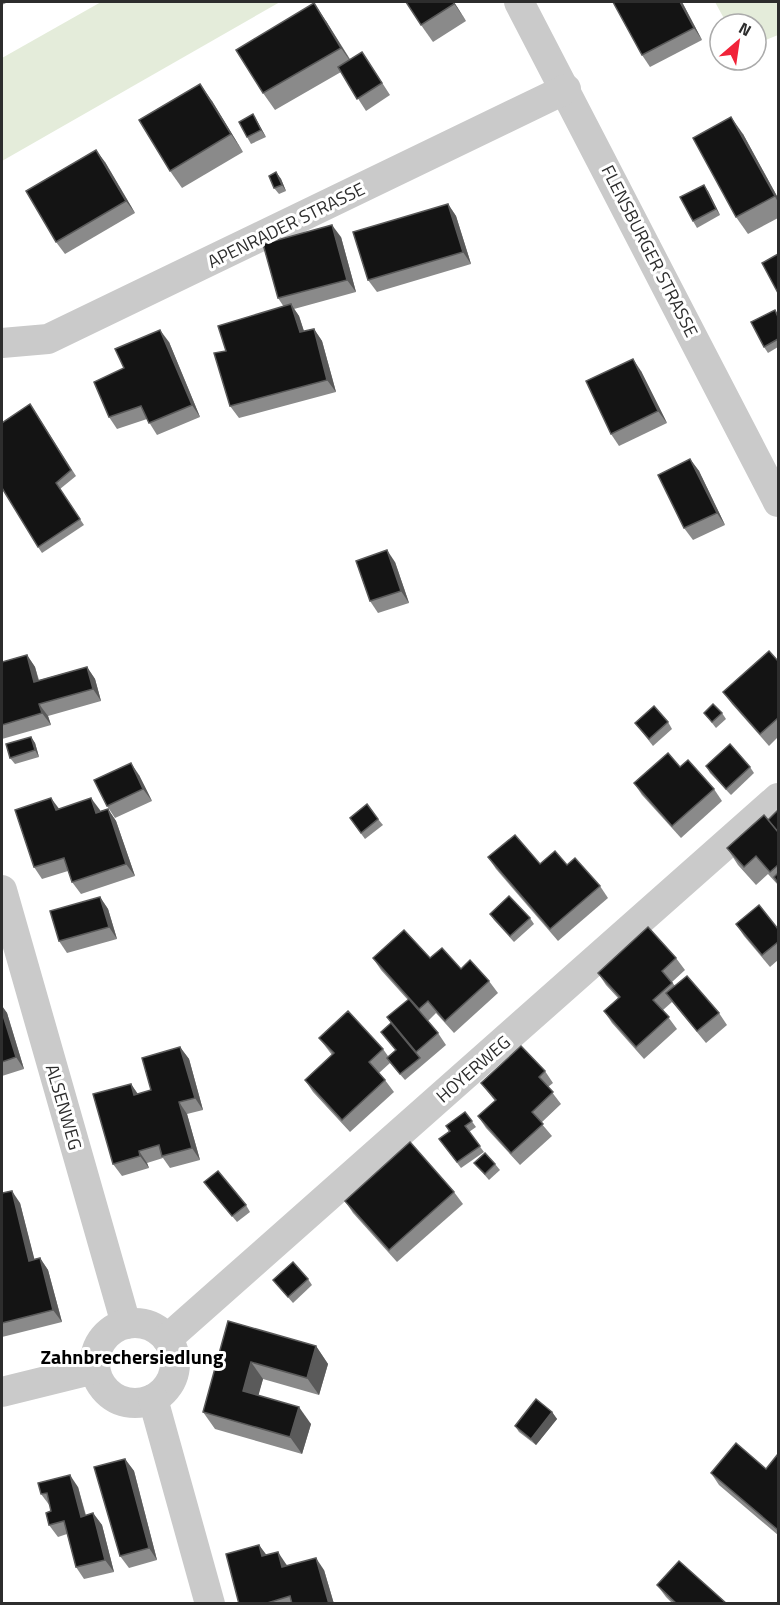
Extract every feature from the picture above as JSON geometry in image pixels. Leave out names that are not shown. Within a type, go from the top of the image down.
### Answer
[{"type":"street","name":"FLENSBURGER STRASSE","points":[[519,2],[778,502]]},
{"type":"street","name":"APENRADER STRASSE","points":[[2,343],[48,339],[566,90]]},
{"type":"street","name":"HOYERWEG","points":[[167,1339],[778,798]]},
{"type":"street","name":"ALSENWEG","points":[[2,890],[126,1324]]},
{"type":"street","points":[[126,1324],[149,1326],[167,1339],[173,1349],[174,1372],[163,1392],[153,1399],[135,1403],[116,1399],[99,1381],[95,1369],[95,1357],[105,1336],[126,1324]]},
{"type":"street","points":[[2,1392],[95,1369]]},
{"type":"street","points":[[153,1399],[210,1604]]},
{"type":"green space","points":[[101,2],[280,2],[2,161],[2,58]]},
{"type":"green space","points":[[715,2],[778,2],[778,35],[768,39],[768,12],[720,12]]},
{"type":"building","points":[[406,2],[453,2],[454,4],[421,25]]},
{"type":"building","points":[[613,2],[680,2],[694,28],[642,55]]},
{"type":"building","points":[[314,3],[341,48],[263,93],[236,50]]},
{"type":"building","points":[[362,52],[382,83],[357,99],[338,67]]},
{"type":"building","points":[[200,84],[231,134],[170,171],[139,120]]},
{"type":"building","points":[[253,114],[261,130],[247,137],[239,122]]},
{"type":"building","points":[[731,117],[775,196],[736,217],[693,138]]},
{"type":"building","points":[[96,150],[126,201],[56,242],[26,191]]},
{"type":"building","points":[[276,172],[282,185],[274,188],[269,176]]},
{"type":"building","points":[[704,185],[716,209],[693,221],[680,197]]},
{"type":"building","points":[[448,204],[463,252],[368,280],[353,232]]},
{"type":"building","points":[[332,225],[347,280],[278,298],[263,244]]},
{"type":"building","points":[[778,254],[778,293],[762,263]]},
{"type":"building","points":[[291,304],[300,332],[314,329],[327,380],[230,406],[214,353],[226,351],[218,326]]},
{"type":"building","points":[[775,310],[778,317],[778,339],[764,347],[751,322]]},
{"type":"building","points":[[160,330],[192,405],[149,423],[141,406],[109,417],[94,382],[124,368],[115,349]]},
{"type":"building","points":[[633,359],[658,411],[611,434],[586,381]]},
{"type":"building","points":[[30,404],[71,470],[56,483],[80,519],[38,547],[2,488],[2,423]]},
{"type":"building","points":[[690,459],[717,513],[684,528],[658,475]]},
{"type":"building","points":[[387,550],[401,591],[370,601],[356,561]]},
{"type":"building","points":[[769,651],[778,661],[778,718],[760,734],[723,692]]},
{"type":"building","points":[[27,655],[34,682],[87,667],[93,689],[39,704],[42,713],[2,725],[2,662]]},
{"type":"building","points":[[713,704],[722,713],[712,722],[704,713]]},
{"type":"building","points":[[654,706],[668,722],[649,739],[635,723]]},
{"type":"building","points":[[31,737],[35,750],[10,758],[6,744]]},
{"type":"building","points":[[730,744],[750,767],[726,789],[706,766]]},
{"type":"building","points":[[668,753],[680,767],[688,760],[714,789],[672,826],[634,783]]},
{"type":"building","points":[[131,763],[143,789],[107,806],[94,780]]},
{"type":"building","points":[[51,798],[56,810],[91,798],[96,813],[108,809],[126,864],[72,882],[64,858],[34,867],[15,810]]},
{"type":"building","points":[[367,804],[378,819],[361,833],[350,818]]},
{"type":"building","points":[[778,810],[778,832],[768,820]]},
{"type":"building","points":[[764,815],[778,832],[778,865],[770,872],[756,856],[744,867],[727,848]]},
{"type":"building","points":[[515,835],[540,864],[555,851],[567,865],[575,858],[600,886],[550,929],[488,857]]},
{"type":"building","points":[[509,896],[530,918],[510,936],[490,914]]},
{"type":"building","points":[[100,897],[109,927],[59,941],[50,911]]},
{"type":"building","points":[[759,905],[778,929],[778,942],[762,955],[736,924]]},
{"type":"building","points":[[648,927],[676,958],[662,971],[672,983],[653,1000],[669,1017],[636,1047],[604,1011],[620,997],[598,973]]},
{"type":"building","points":[[404,930],[430,958],[442,948],[461,969],[470,960],[489,981],[445,1021],[428,1001],[419,1009],[373,958]]},
{"type":"building","points":[[687,976],[719,1013],[697,1031],[666,993]]},
{"type":"building","points":[[409,999],[438,1033],[416,1052],[387,1017]]},
{"type":"building","points":[[348,1011],[383,1049],[369,1062],[385,1080],[342,1120],[305,1080],[334,1053],[319,1038]]},
{"type":"building","points":[[2,1012],[16,1057],[2,1062]]},
{"type":"building","points":[[391,1023],[420,1058],[400,1074],[387,1058],[396,1050],[381,1032]]},
{"type":"building","points":[[521,1046],[545,1071],[539,1077],[553,1092],[532,1112],[543,1124],[511,1153],[478,1116],[496,1100],[481,1083]]},
{"type":"building","points":[[180,1047],[195,1098],[179,1102],[192,1148],[162,1156],[159,1145],[139,1151],[140,1156],[113,1164],[93,1094],[131,1084],[134,1095],[151,1090],[142,1058]]},
{"type":"building","points":[[465,1112],[472,1121],[465,1126],[480,1146],[457,1162],[439,1139],[450,1131],[446,1126]]},
{"type":"building","points":[[410,1142],[454,1192],[389,1250],[345,1201]]},
{"type":"building","points":[[485,1153],[495,1164],[485,1174],[474,1163]]},
{"type":"building","points":[[218,1171],[246,1205],[232,1216],[204,1182]]},
{"type":"building","points":[[12,1191],[29,1261],[40,1258],[53,1310],[2,1323],[2,1193]]},
{"type":"building","points":[[293,1262],[308,1279],[288,1297],[273,1280]]},
{"type":"building","points":[[228,1321],[316,1346],[307,1378],[251,1362],[243,1391],[299,1407],[290,1437],[203,1412]]},
{"type":"building","points":[[536,1399],[552,1412],[531,1439],[515,1426]]},
{"type":"building","points":[[736,1443],[766,1469],[778,1454],[778,1530],[711,1473]]},
{"type":"building","points":[[125,1459],[149,1548],[120,1556],[94,1467]]},
{"type":"building","points":[[70,1475],[81,1517],[93,1513],[105,1560],[76,1567],[64,1521],[49,1525],[46,1513],[51,1511],[47,1493],[41,1494],[38,1483]]},
{"type":"building","points":[[259,1545],[262,1556],[278,1552],[282,1567],[316,1558],[329,1604],[292,1604],[290,1596],[264,1604],[239,1604],[226,1554]]},
{"type":"building","points":[[679,1561],[727,1604],[677,1604],[657,1585]]},
{"type":"district","name":"Zahnbrechersiedlung","points":[[132,1356]]}]
